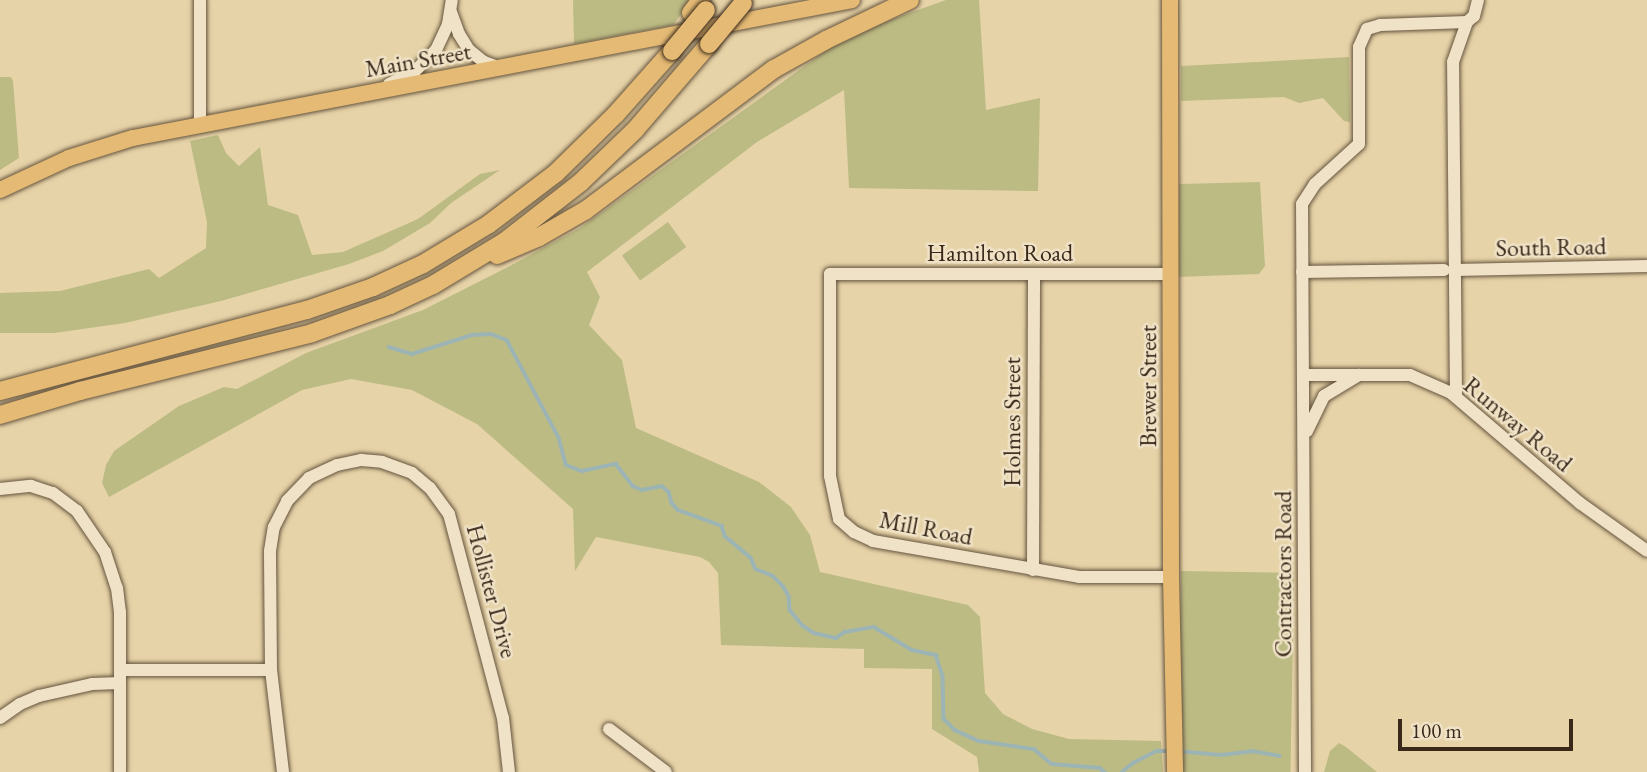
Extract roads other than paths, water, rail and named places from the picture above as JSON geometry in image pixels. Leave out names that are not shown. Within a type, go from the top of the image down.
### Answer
[{"type":"highway","points":[[477,260],[527,243],[565,222],[621,186],[764,76],[826,40],[910,0]]},
{"type":"highway","points":[[0,415],[61,396],[333,326],[424,290],[477,260],[541,215],[596,168],[648,115],[744,2]]},
{"type":"highway","points":[[0,391],[307,310],[408,271],[489,224],[541,186],[596,136],[665,57],[703,6]]},
{"type":"main road","name":"Main Street","points":[[0,190],[90,150],[200,124],[366,92],[407,87],[852,0]]},
{"type":"main road","name":"Brewer Street","points":[[1170,0],[1171,577],[1175,759]]},
{"type":"street","points":[[200,0],[200,124]]},
{"type":"street","points":[[1456,397],[1450,270],[1453,62],[1467,22],[1474,16],[1478,0]]},
{"type":"street","points":[[452,6],[459,34],[470,51],[487,63],[506,66]]},
{"type":"street","points":[[366,92],[405,77],[425,62],[441,41],[452,6]]},
{"type":"street","name":"Contractors Road","points":[[1305,772],[1302,204],[1315,184],[1359,144],[1361,38],[1367,29],[1380,25],[1467,22]]},
{"type":"street","name":"South Road","points":[[1302,272],[1647,266]]},
{"type":"street","name":"Hamilton Road","points":[[830,274],[1170,274]]},
{"type":"street","name":"Mill Road","points":[[830,274],[830,476],[839,519],[854,533],[873,541],[1079,577],[1171,577]]},
{"type":"street","name":"Holmes Street","points":[[1033,570],[1034,274]]},
{"type":"street","points":[[1303,441],[1315,410],[1324,396],[1364,373]]},
{"type":"street","name":"Runway Road","points":[[1303,375],[1410,375],[1456,397],[1580,503],[1647,551]]},
{"type":"street","name":"Hollister Drive","points":[[283,772],[271,670],[271,543],[277,518],[287,500],[309,478],[347,462],[375,461],[406,470],[436,495],[455,531],[503,719],[509,772]]},
{"type":"street","points":[[0,489],[32,486],[53,493],[77,511],[105,552],[117,588],[120,772]]},
{"type":"street","points":[[0,719],[20,704],[38,696],[120,677],[271,670]]},
{"type":"street","points":[[609,729],[666,772]]},
{"type":"waterway","points":[[389,347],[412,354],[472,335],[491,334],[507,340],[559,438],[566,465],[582,471],[616,464],[633,486],[642,490],[662,486],[669,492],[672,503],[678,510],[722,526],[725,536],[751,558],[756,569],[773,576],[783,586],[789,596],[790,610],[802,625],[814,633],[836,638],[845,632],[874,627],[912,650],[936,655],[943,676],[944,719],[955,730],[979,741],[1034,749],[1052,764],[1100,768],[1105,772]]},
{"type":"waterway","points":[[1122,772],[1157,751],[1171,751]]},
{"type":"waterway","points":[[1178,751],[1221,755],[1252,751],[1280,756]]}]
